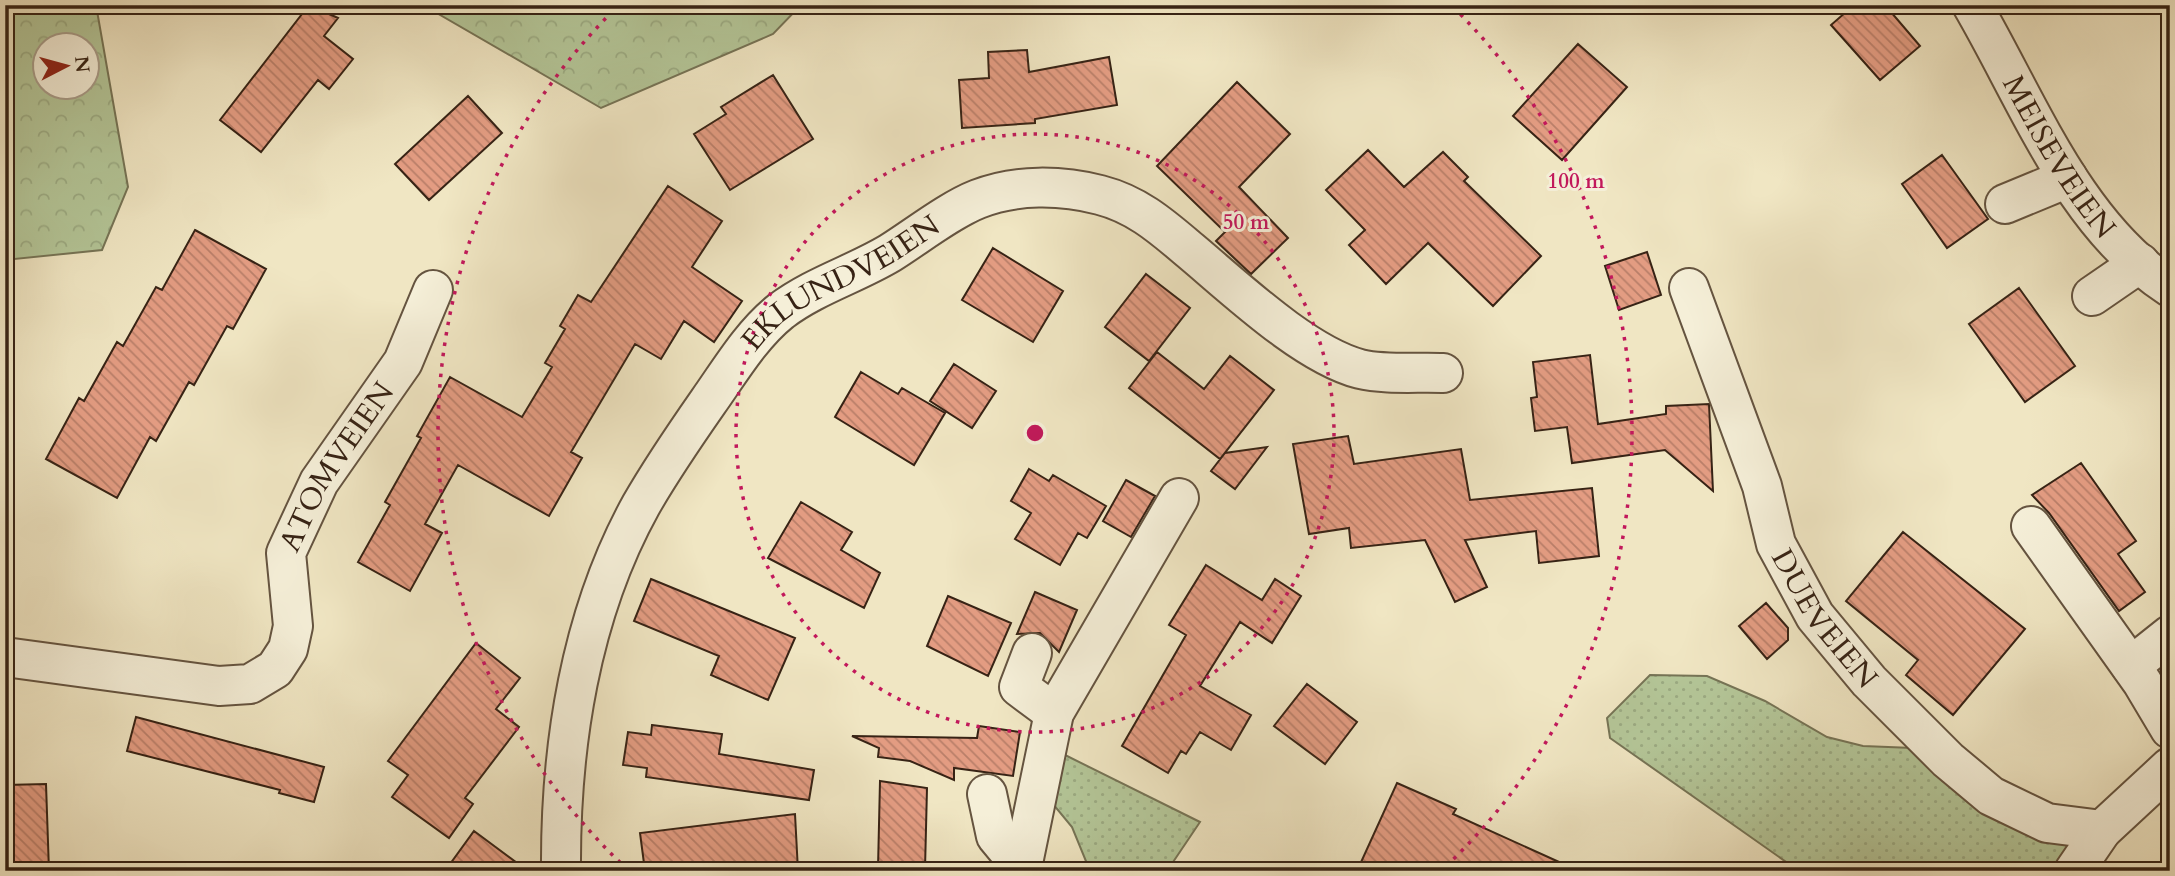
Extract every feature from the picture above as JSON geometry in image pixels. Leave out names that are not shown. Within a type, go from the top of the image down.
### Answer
[{"type":"street","name":"MEISEVEIEN","points":[[1972,5],[2068,178],[2112,239],[2170,287]]},
{"type":"street","points":[[2005,204],[2068,178]]},
{"type":"street","name":"EKLUNDVEIEN","points":[[561,871],[561,813],[567,740],[583,661],[607,582],[634,520],[682,440],[751,341],[781,312],[819,288],[869,265],[978,199],[1028,188],[1069,187],[1105,196],[1143,211],[1278,323],[1321,351],[1361,369],[1443,373]]},
{"type":"street","points":[[2092,296],[2140,263]]},
{"type":"street","name":"DUEVEIEN","points":[[1689,288],[1762,486],[1776,544],[1815,617],[1869,681],[1948,760],[1991,796],[2047,824],[2102,830]]},
{"type":"street","name":"ATOMVEIEN","points":[[5,657],[219,686],[250,684],[275,669],[288,649],[293,626],[286,554],[319,482],[403,362],[433,290]]},
{"type":"street","points":[[1024,869],[1054,713],[1179,498]]},
{"type":"street","points":[[2031,526],[2131,666],[2170,729]]},
{"type":"street","points":[[2131,666],[2170,635]]},
{"type":"street","points":[[1032,653],[1020,687],[1054,713]]},
{"type":"street","points":[[2074,871],[2102,830],[2170,767]]},
{"type":"street","points":[[986,794],[996,836],[1024,869]]},
{"type":"green space","points":[[5,5],[96,5],[101,32],[32,32],[32,102],[102,102],[102,39],[128,187],[102,250],[5,260]]},
{"type":"green space","points":[[423,5],[801,5],[773,34],[601,108]]},
{"type":"green space","points":[[1650,675],[1707,676],[1765,701],[1827,737],[1863,746],[1913,748],[1978,805],[2023,833],[2068,843],[2062,861],[2054,871],[1799,871],[1610,738],[1607,718]]},
{"type":"green space","points":[[1061,753],[1200,822],[1167,871],[1090,871],[1072,827],[1048,798]]},
{"type":"building","points":[[309,5],[338,18],[324,36],[353,59],[329,89],[318,80],[261,152],[220,120]]},
{"type":"building","points":[[1854,5],[1885,5],[1920,46],[1880,80],[1831,25]]},
{"type":"building","points":[[1578,44],[1627,87],[1562,160],[1513,116]]},
{"type":"building","points":[[1027,50],[1029,72],[1109,57],[1117,105],[1035,119],[1035,123],[962,128],[959,80],[989,78],[988,52]]},
{"type":"building","points":[[773,75],[813,139],[730,190],[694,134],[726,114],[721,107]]},
{"type":"building","points":[[1237,82],[1290,134],[1239,187],[1288,238],[1251,274],[1216,241],[1225,232],[1157,166]]},
{"type":"building","points":[[468,96],[502,133],[429,200],[395,164]]},
{"type":"building","points":[[1368,150],[1404,187],[1443,152],[1468,177],[1464,181],[1541,256],[1493,306],[1428,243],[1386,284],[1349,245],[1365,230],[1326,190]]},
{"type":"building","points":[[1942,155],[1988,219],[1947,248],[1902,184]]},
{"type":"building","points":[[668,186],[722,221],[692,267],[742,301],[714,342],[684,321],[661,359],[635,344],[571,452],[582,458],[549,516],[458,465],[425,524],[442,533],[410,591],[358,562],[390,505],[385,502],[421,438],[417,436],[450,377],[522,417],[552,367],[545,363],[565,329],[560,326],[578,295],[591,302]]},
{"type":"building","points":[[195,230],[266,269],[233,329],[227,326],[194,385],[189,382],[156,441],[150,437],[117,498],[46,459],[79,398],[84,401],[117,342],[123,346],[156,287],[162,290]]},
{"type":"building","points":[[993,248],[1063,291],[1033,342],[962,300]]},
{"type":"building","points":[[1647,252],[1661,295],[1619,310],[1605,266]]},
{"type":"building","points":[[1146,274],[1190,308],[1149,361],[1105,327]]},
{"type":"building","points":[[2019,288],[2075,366],[2025,402],[1969,324]]},
{"type":"building","points":[[1157,352],[1204,389],[1230,356],[1274,390],[1220,459],[1129,388]]},
{"type":"building","points":[[1590,355],[1598,424],[1666,414],[1666,406],[1709,404],[1713,491],[1665,450],[1572,463],[1567,427],[1535,431],[1531,398],[1537,397],[1533,362]]},
{"type":"building","points":[[954,364],[996,391],[972,428],[930,401]]},
{"type":"building","points":[[861,372],[898,394],[902,388],[945,413],[914,465],[835,417]]},
{"type":"building","points":[[1348,436],[1354,464],[1461,449],[1470,500],[1592,488],[1599,556],[1539,563],[1536,531],[1465,540],[1487,587],[1455,602],[1425,540],[1351,548],[1349,528],[1309,534],[1293,444]]},
{"type":"building","points":[[1267,447],[1235,489],[1211,471],[1225,453]]},
{"type":"building","points":[[2081,463],[2136,541],[2118,554],[2145,592],[2119,611],[2049,513],[2032,495]]},
{"type":"building","points":[[1029,469],[1049,481],[1053,475],[1106,506],[1087,538],[1078,533],[1060,565],[1015,539],[1031,513],[1011,501]]},
{"type":"building","points":[[1126,480],[1155,496],[1131,537],[1103,521]]},
{"type":"building","points":[[801,502],[852,532],[841,550],[880,573],[864,608],[768,558]]},
{"type":"building","points":[[1903,532],[2025,629],[1953,715],[1906,675],[1918,660],[1846,601]]},
{"type":"building","points":[[1206,565],[1262,600],[1275,579],[1301,596],[1272,643],[1240,622],[1200,686],[1251,715],[1231,750],[1200,732],[1186,754],[1181,751],[1168,773],[1122,746],[1186,635],[1169,625]]},
{"type":"building","points":[[651,579],[795,638],[768,700],[711,675],[719,656],[634,621]]},
{"type":"building","points":[[1035,592],[1077,610],[1059,652],[1040,633],[1017,634]]},
{"type":"building","points":[[948,596],[1011,623],[988,676],[927,646]]},
{"type":"building","points":[[1766,603],[1788,628],[1788,640],[1767,659],[1739,626]]},
{"type":"building","points":[[476,643],[520,678],[496,709],[519,727],[465,798],[473,804],[449,838],[392,797],[408,775],[388,761]]},
{"type":"building","points":[[1307,684],[1357,722],[1325,764],[1274,726]]},
{"type":"building","points":[[136,717],[324,767],[314,802],[279,793],[280,790],[127,751]]},
{"type":"building","points":[[652,725],[722,734],[719,754],[814,770],[809,800],[646,777],[647,768],[623,765],[628,732],[651,735]]},
{"type":"building","points":[[979,726],[1020,732],[1013,776],[954,768],[954,780],[910,761],[878,757],[879,748],[852,736],[977,738]]},
{"type":"building","points":[[880,781],[927,788],[925,869],[878,868]]},
{"type":"building","points":[[1397,783],[1456,809],[1453,814],[1579,871],[1357,871]]},
{"type":"building","points":[[46,784],[49,871],[5,871],[5,785]]},
{"type":"building","points":[[795,814],[798,871],[645,871],[640,833]]},
{"type":"building","points":[[474,831],[528,871],[445,871]]}]
